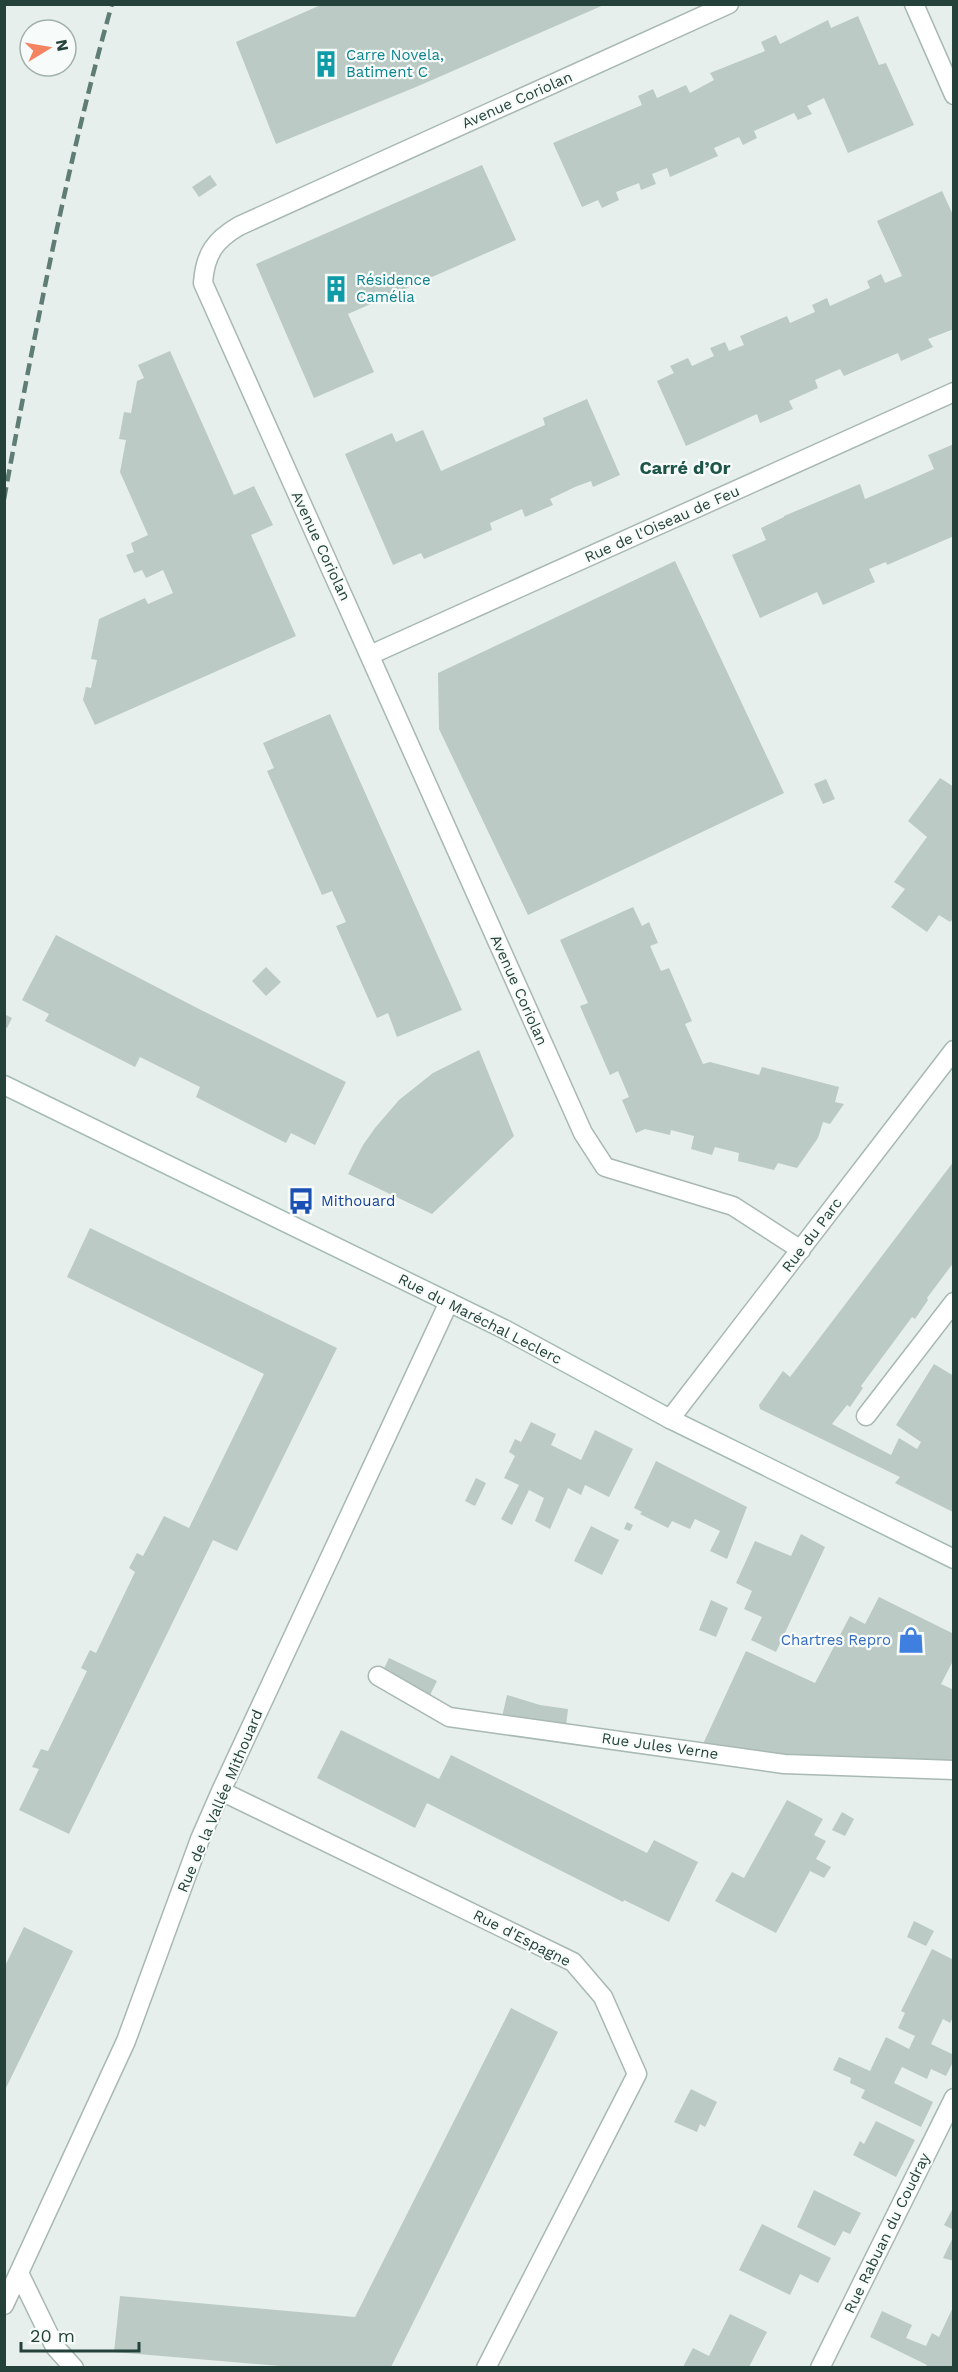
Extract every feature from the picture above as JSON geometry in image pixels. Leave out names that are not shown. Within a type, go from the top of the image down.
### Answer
[{"type":"street","name":"Avenue Coriolan","points":[[729,4],[255,218],[223,236],[213,246],[204,270],[203,283],[583,1132],[605,1167],[733,1206],[801,1250]]},
{"type":"street","points":[[914,4],[954,95]]},
{"type":"street","name":"Rue de l'Oiseau de Feu","points":[[370,655],[954,392]]},
{"type":"street","name":"Rue du Parc","points":[[670,1419],[951,1059]]},
{"type":"street","name":"Rue du Maréchal Leclerc","points":[[4,1085],[504,1329],[670,1419],[954,1559]]},
{"type":"street","name":"Rue de la Vallée Mithouard","points":[[4,2305],[20,2275],[126,2041],[220,1791],[449,1302]]},
{"type":"street","points":[[866,1416],[954,1302]]},
{"type":"street","name":"Rue Jules Verne","points":[[378,1676],[449,1717],[784,1764],[954,1770]]},
{"type":"street","name":"Rue d'Espagne","points":[[220,1791],[573,1962],[603,1997],[611,2013],[637,2074],[486,2367]]},
{"type":"street","name":"Rue Rabuan du Coudray","points":[[820,2367],[954,2098]]},
{"type":"street","points":[[20,2275],[55,2347],[74,2367]]},
{"type":"building","name":"Carre Novela, Batiment C","points":[[323,4],[606,4],[416,87],[276,144],[236,42]]},
{"type":"building","points":[[858,16],[879,65],[886,63],[914,125],[848,153],[824,98],[807,106],[812,114],[798,120],[794,113],[754,131],[757,138],[743,145],[739,137],[714,148],[718,156],[670,177],[667,168],[652,174],[656,184],[641,190],[639,183],[616,192],[619,200],[602,208],[598,200],[582,207],[553,143],[642,105],[638,96],[653,89],[657,98],[686,85],[690,93],[714,80],[710,73],[765,51],[761,42],[776,35],[780,44],[828,20],[831,28]]},
{"type":"building","name":"Résidence Camélia","points":[[482,165],[516,240],[348,314],[374,372],[314,398],[256,264]]},
{"type":"building","points":[[210,175],[217,185],[199,197],[192,187]]},
{"type":"building","points":[[942,191],[954,217],[954,329],[928,339],[933,347],[901,361],[898,353],[844,376],[840,369],[815,380],[818,388],[789,401],[793,409],[760,423],[757,414],[686,446],[657,381],[674,373],[670,366],[688,358],[692,366],[714,356],[710,348],[725,342],[729,351],[744,345],[740,336],[787,316],[790,323],[815,312],[812,305],[827,298],[830,306],[870,288],[867,281],[881,274],[885,283],[902,276],[877,221]]},
{"type":"building","points":[[170,351],[234,495],[254,486],[273,525],[251,535],[296,636],[95,725],[83,700],[86,687],[91,688],[97,660],[91,659],[99,619],[145,598],[148,604],[173,593],[163,570],[146,578],[142,570],[134,573],[126,555],[134,552],[131,543],[148,535],[120,472],[126,440],[119,439],[124,412],[131,413],[137,381],[144,378],[138,365]]},
{"type":"building","points":[[587,399],[620,475],[593,487],[591,481],[575,487],[550,499],[553,505],[525,517],[522,509],[490,523],[492,530],[424,559],[421,553],[393,565],[345,454],[392,433],[396,442],[423,430],[441,471],[545,425],[543,418]]},
{"type":"building","points":[[954,444],[954,536],[887,565],[886,562],[869,569],[875,582],[823,605],[817,592],[760,618],[732,555],[766,540],[761,528],[860,484],[865,499],[905,482],[934,469],[928,455]]},
{"type":"building","points":[[675,561],[784,793],[528,915],[439,729],[438,673]]},
{"type":"building","points":[[330,714],[462,1010],[397,1037],[388,1013],[377,1018],[336,926],[346,922],[332,891],[322,895],[267,771],[274,768],[263,743]]},
{"type":"building","points":[[940,778],[954,787],[954,918],[950,922],[939,915],[927,932],[891,907],[905,889],[894,882],[927,837],[908,821]]},
{"type":"building","points":[[826,779],[835,799],[823,804],[814,784]]},
{"type":"building","points":[[633,907],[642,926],[649,922],[658,943],[650,946],[661,971],[669,968],[692,1021],[685,1024],[703,1064],[710,1062],[759,1075],[762,1067],[839,1087],[835,1102],[844,1104],[830,1124],[823,1122],[818,1138],[797,1168],[778,1163],[774,1170],[738,1161],[739,1153],[715,1147],[712,1155],[691,1149],[694,1136],[671,1130],[670,1135],[645,1129],[636,1133],[622,1100],[629,1097],[618,1071],[610,1075],[580,1006],[588,1003],[560,940]]},
{"type":"building","points":[[56,935],[346,1082],[315,1145],[291,1133],[286,1143],[196,1097],[200,1087],[140,1057],[135,1067],[45,1021],[49,1014],[22,1000]]},
{"type":"building","points":[[266,967],[281,982],[266,996],[252,981]]},
{"type":"building","points":[[4,1014],[12,1018],[7,1028],[4,1027]]},
{"type":"building","points":[[479,1050],[514,1136],[432,1214],[348,1174],[363,1145],[399,1100],[433,1073]]},
{"type":"building","points":[[954,1161],[954,1262],[927,1298],[928,1300],[915,1319],[912,1317],[861,1386],[863,1388],[850,1407],[847,1405],[832,1424],[891,1455],[899,1438],[917,1449],[921,1442],[896,1425],[934,1364],[954,1376],[953,1512],[895,1483],[900,1477],[760,1409],[759,1405],[783,1371],[790,1377]]},
{"type":"building","points":[[90,1228],[337,1348],[237,1551],[213,1540],[69,1834],[19,1810],[39,1769],[32,1767],[41,1749],[48,1751],[87,1671],[81,1668],[90,1650],[96,1653],[135,1572],[129,1568],[137,1553],[143,1556],[164,1516],[189,1528],[264,1374],[67,1277]]},
{"type":"building","points":[[531,1422],[556,1434],[551,1445],[581,1460],[595,1430],[633,1449],[609,1497],[585,1485],[581,1495],[568,1488],[550,1529],[535,1521],[544,1498],[529,1490],[512,1525],[501,1519],[519,1485],[504,1478],[515,1456],[509,1452],[515,1439],[521,1442]]},
{"type":"building","points":[[656,1461],[747,1507],[727,1559],[710,1551],[720,1531],[695,1519],[690,1529],[672,1521],[668,1528],[640,1514],[642,1512],[634,1508]]},
{"type":"building","points":[[476,1478],[486,1483],[475,1506],[465,1501]]},
{"type":"building","points":[[627,1522],[633,1525],[630,1531],[624,1529]]},
{"type":"building","points":[[591,1526],[619,1540],[602,1575],[574,1561]]},
{"type":"building","points":[[801,1534],[825,1547],[776,1652],[751,1640],[762,1617],[744,1609],[752,1591],[736,1583],[755,1541],[791,1556]]},
{"type":"building","points":[[879,1597],[954,1634],[954,1659],[941,1684],[954,1690],[954,1762],[778,1754],[703,1744],[746,1651],[815,1683],[850,1616],[865,1624]]},
{"type":"building","points":[[711,1600],[728,1608],[716,1637],[699,1630]]},
{"type":"building","points":[[389,1658],[437,1681],[429,1697],[381,1675]]},
{"type":"building","points":[[507,1695],[540,1705],[568,1709],[566,1726],[502,1717]]},
{"type":"building","points":[[341,1730],[439,1779],[451,1755],[647,1853],[654,1840],[698,1862],[669,1922],[624,1900],[623,1902],[427,1803],[415,1828],[317,1778]]},
{"type":"building","points":[[787,1800],[823,1819],[814,1835],[826,1841],[816,1859],[831,1867],[824,1878],[810,1871],[776,1933],[715,1901],[732,1872],[744,1878]]},
{"type":"building","points":[[842,1812],[854,1819],[845,1836],[832,1830]]},
{"type":"building","points":[[914,1921],[934,1931],[926,1946],[907,1937]]},
{"type":"building","points":[[24,1927],[73,1951],[4,2092],[4,1968]]},
{"type":"building","points":[[932,1949],[954,1960],[954,2015],[950,2023],[943,2019],[931,2044],[954,2055],[954,2060],[946,2076],[931,2069],[927,2079],[902,2067],[894,2083],[933,2102],[921,2127],[861,2098],[865,2090],[850,2083],[851,2078],[833,2070],[839,2057],[870,2071],[886,2037],[909,2049],[915,2036],[898,2028],[905,2013],[901,2011]]},
{"type":"building","points":[[511,2008],[558,2032],[391,2367],[292,2367],[114,2352],[120,2296],[355,2317]]},
{"type":"building","points":[[691,2089],[717,2102],[705,2127],[700,2124],[697,2132],[674,2122]]},
{"type":"building","points":[[876,2121],[915,2140],[896,2177],[853,2155],[860,2141],[864,2144]]},
{"type":"building","points":[[814,2190],[861,2213],[850,2234],[843,2231],[835,2246],[797,2227]]},
{"type":"building","points":[[954,2206],[954,2230],[944,2225]]},
{"type":"building","points":[[762,2224],[831,2258],[818,2283],[800,2274],[790,2295],[739,2270]]},
{"type":"building","points":[[954,2235],[954,2261],[943,2258]]},
{"type":"building","points":[[954,2305],[954,2367],[926,2367],[927,2365],[870,2337],[882,2311],[912,2325],[906,2338],[926,2346],[932,2333],[939,2337]]},
{"type":"building","points":[[730,2314],[767,2332],[749,2367],[683,2367],[693,2348],[709,2356]]},
{"type":"railway","points":[[4,499],[66,188],[112,4]]},
{"type":"place","name":"Carre Novela, Batiment C","points":[[326,64]]},
{"type":"place","name":"Résidence Camélia","points":[[336,289]]},
{"type":"place","name":"Mithouard","points":[[301,1201]]},
{"type":"place","name":"Chartres Repro","points":[[911,1640]]},
{"type":"district","name":"Carré d’Or","points":[[685,468]]}]
